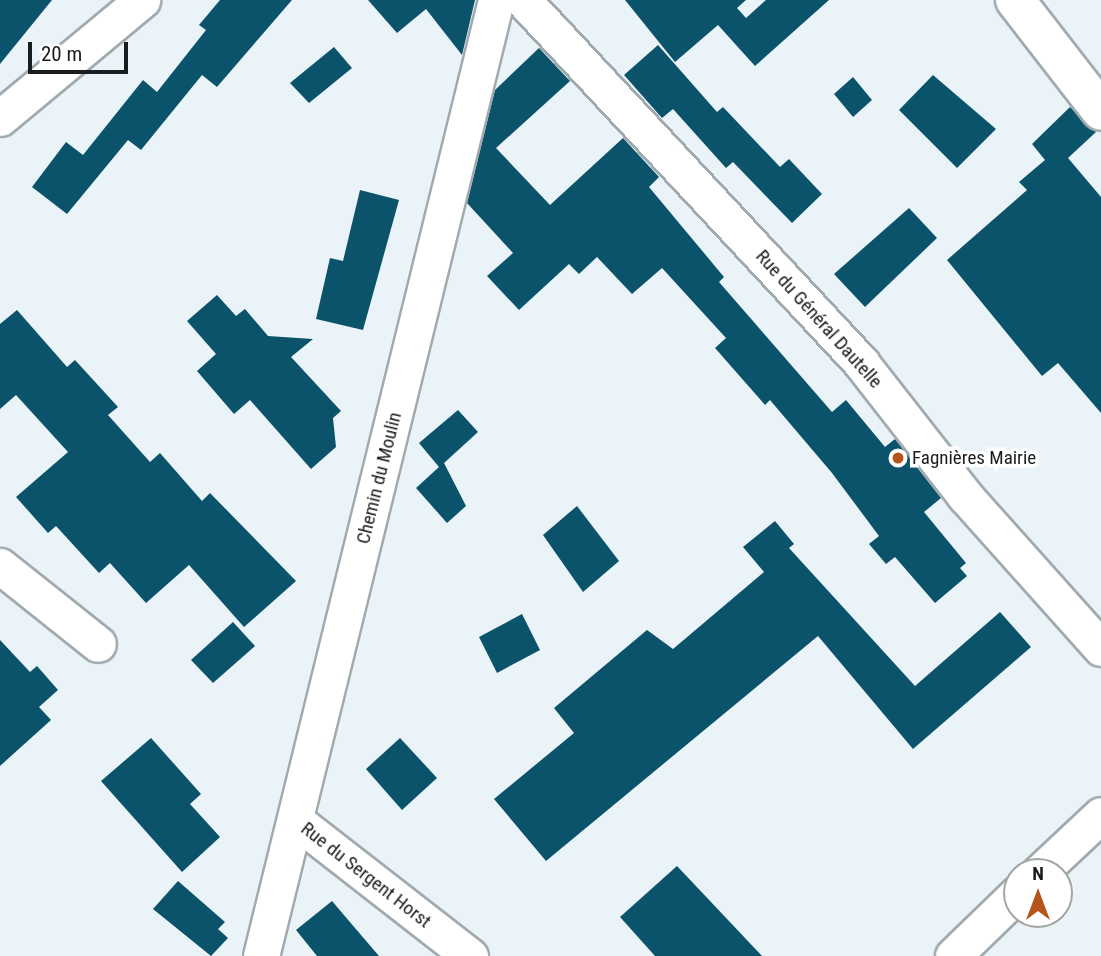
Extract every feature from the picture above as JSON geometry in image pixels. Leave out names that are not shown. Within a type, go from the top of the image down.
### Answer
[{"type":"street","points":[[0,118],[142,0]]},
{"type":"street","name":"Chemin du Moulin","points":[[261,956],[496,0]]},
{"type":"street","name":"Rue du Général Dautelle","points":[[523,0],[862,364],[965,496],[1101,648]]},
{"type":"street","points":[[1015,0],[1101,111]]},
{"type":"street","points":[[0,566],[98,644]]},
{"type":"street","points":[[1055,858],[1101,815]]},
{"type":"street","name":"Rue du Sergent Horst","points":[[295,820],[470,956]]},
{"type":"street","points":[[953,956],[1003,908]]},
{"type":"building","points":[[0,0],[52,0],[0,64]]},
{"type":"building","points":[[220,0],[292,0],[217,87],[202,75],[141,150],[128,140],[67,214],[32,187],[66,142],[83,155],[143,80],[157,92],[206,30],[199,25]]},
{"type":"building","points":[[368,0],[475,0],[462,55],[426,9],[397,33]]},
{"type":"building","points":[[625,0],[746,0],[737,8],[746,18],[766,0],[829,0],[755,66],[718,25],[675,62]]},
{"type":"building","points":[[658,45],[717,112],[723,107],[780,167],[789,159],[822,194],[792,223],[733,162],[726,168],[673,109],[662,118],[624,75]]},
{"type":"building","points":[[334,47],[352,68],[309,103],[290,83]]},
{"type":"building","points":[[539,48],[570,81],[496,148],[550,205],[623,138],[659,177],[649,187],[724,277],[719,282],[832,412],[846,400],[885,447],[895,439],[941,498],[924,512],[966,563],[960,568],[967,576],[935,603],[895,557],[886,564],[869,544],[879,536],[832,473],[770,400],[765,405],[715,348],[726,338],[662,268],[632,294],[597,257],[579,274],[569,264],[519,310],[487,276],[513,253],[467,203],[495,90]]},
{"type":"building","points":[[933,75],[996,129],[957,168],[899,110]]},
{"type":"building","points":[[853,77],[872,100],[853,117],[834,94]]},
{"type":"building","points":[[1070,107],[1096,132],[1068,158],[1101,197],[1101,413],[1058,363],[1042,376],[947,260],[1027,190],[1019,182],[1045,160],[1032,144]]},
{"type":"building","points":[[360,190],[399,200],[363,330],[316,319],[330,258],[343,261]]},
{"type":"building","points":[[909,208],[937,238],[865,307],[834,274]]},
{"type":"building","points":[[217,295],[236,316],[245,309],[268,336],[313,339],[291,357],[341,411],[333,418],[336,447],[311,469],[250,400],[234,414],[197,371],[216,354],[187,321]]},
{"type":"building","points":[[17,310],[67,367],[75,360],[118,407],[108,415],[150,462],[160,453],[202,501],[210,493],[296,581],[244,627],[189,565],[146,603],[110,563],[99,573],[56,526],[48,533],[16,497],[68,452],[16,395],[0,409],[0,324]]},
{"type":"building","points":[[458,410],[478,432],[444,463],[466,506],[447,523],[416,488],[439,467],[419,443]]},
{"type":"building","points":[[577,506],[619,561],[583,592],[543,535]]},
{"type":"building","points":[[775,521],[794,544],[789,548],[915,686],[1000,612],[1031,647],[913,749],[818,636],[546,861],[494,799],[574,733],[554,708],[647,630],[673,649],[764,572],[743,547]]},
{"type":"building","points":[[522,614],[540,650],[497,673],[479,637]]},
{"type":"building","points":[[233,622],[255,646],[213,683],[191,660]]},
{"type":"building","points":[[0,640],[30,672],[37,666],[58,690],[39,707],[51,720],[0,766]]},
{"type":"building","points":[[151,738],[201,794],[190,804],[220,837],[182,872],[101,781]]},
{"type":"building","points":[[400,738],[437,778],[402,810],[366,769]]},
{"type":"building","points":[[677,866],[762,956],[655,956],[620,917]]},
{"type":"building","points":[[178,881],[225,922],[218,929],[228,938],[211,956],[153,909]]},
{"type":"building","points":[[332,901],[379,956],[317,956],[296,930]]},
{"type":"place","name":"Fagnières Mairie","points":[[898,458]]}]
